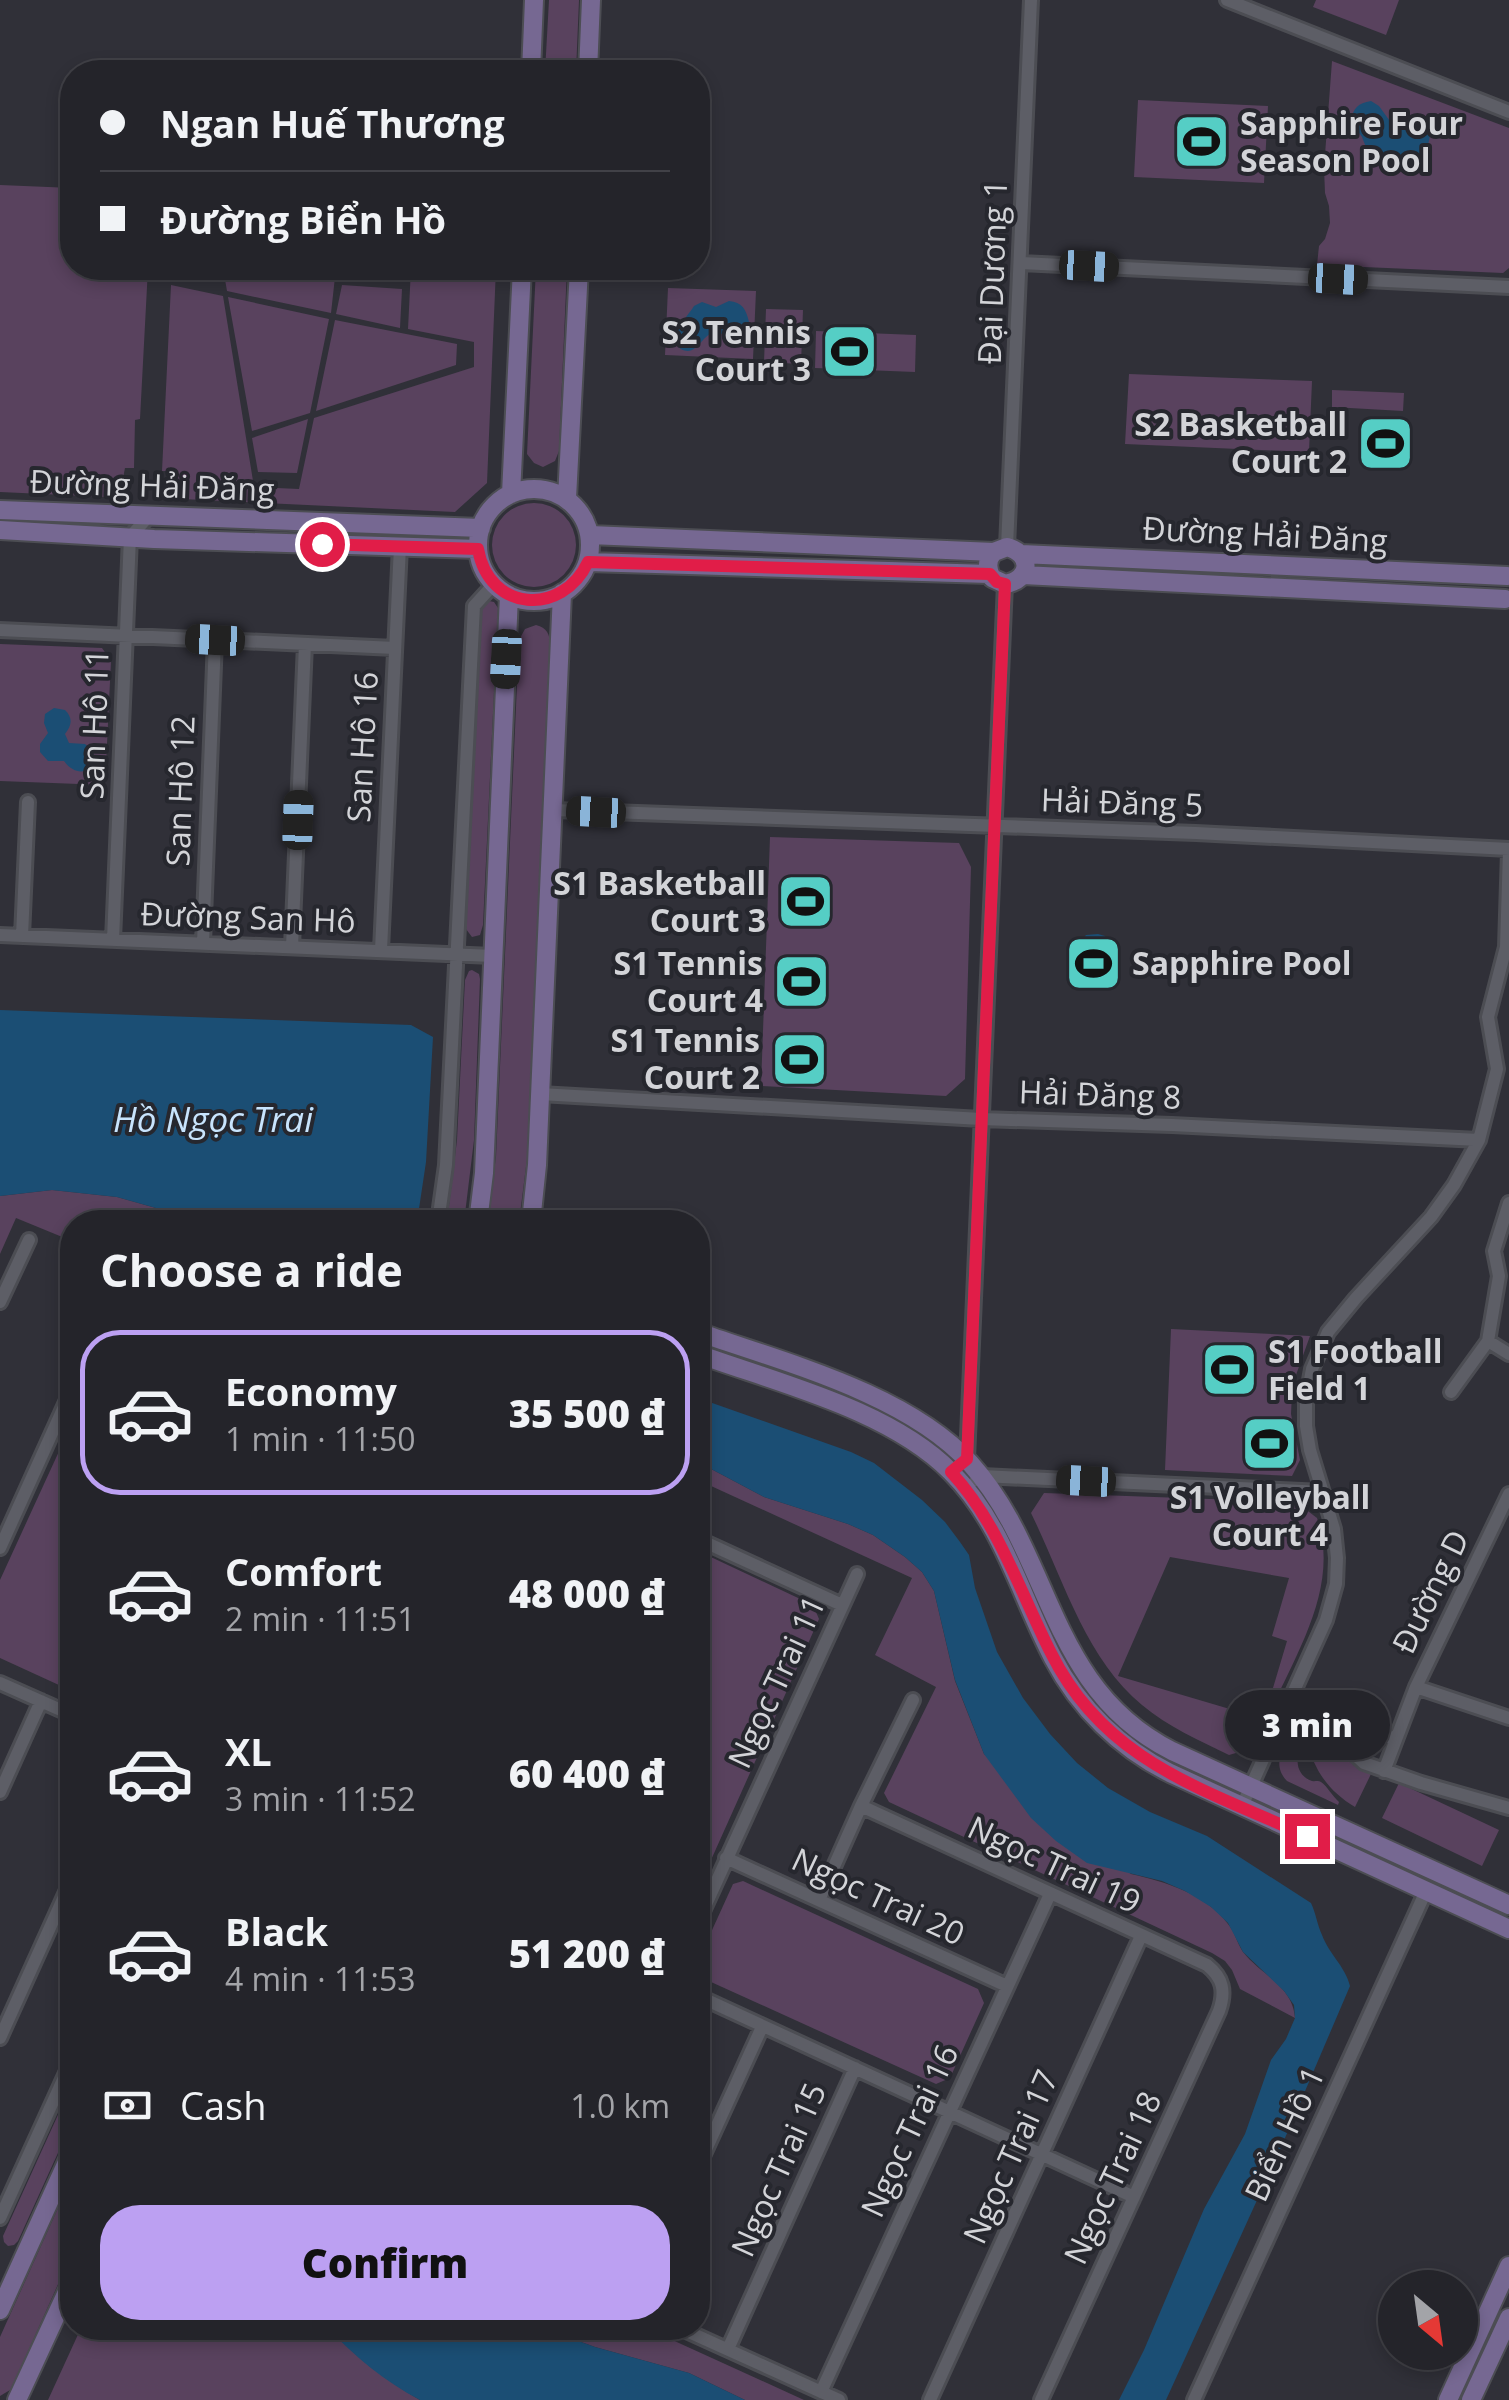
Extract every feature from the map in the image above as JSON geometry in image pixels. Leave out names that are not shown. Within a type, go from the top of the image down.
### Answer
[{"type":"street","points":[[532,60],[534,0]]},
{"type":"street","points":[[588,60],[591,0]]},
{"type":"street","name":"Đại Dương 1","points":[[1007,551],[1031,0]]},
{"type":"street","points":[[1227,0],[1509,112]]},
{"type":"street","points":[[1021,262],[1509,288]]},
{"type":"street","points":[[511,494],[521,280]]},
{"type":"street","points":[[567,498],[577,280]]},
{"type":"street","points":[[529,489],[547,490],[567,498],[585,520],[590,534],[588,562],[581,576],[545,600],[531,600],[502,589],[486,573],[478,549],[488,514],[511,494],[529,489]]},
{"type":"street","name":"Đường Hải Đăng","points":[[0,510],[481,528]]},
{"type":"street","points":[[130,538],[148,517]]},
{"type":"street","points":[[148,517],[154,538]]},
{"type":"street","name":"Đường Hải Đăng","points":[[0,530],[478,549]]},
{"type":"street","name":"Đường Hải Đăng","points":[[590,534],[1508,575]]},
{"type":"street","name":"San Hô 11","points":[[113,940],[130,538]]},
{"type":"street","name":"San Hô 16","points":[[380,950],[400,546]]},
{"type":"street","points":[[588,562],[998,579],[1016,582],[1023,575],[1025,562],[1007,551],[988,560],[998,579],[995,827],[967,1459],[973,1482],[1058,1666],[1093,1715],[1126,1746],[1150,1762],[1242,1806],[1509,1928]]},
{"type":"street","name":"Đường Hải Đăng","points":[[1023,575],[1507,602]]},
{"type":"street","points":[[1507,602],[1502,584],[1508,575]]},
{"type":"street","points":[[440,1210],[446,1165],[458,954],[474,606],[502,589]]},
{"type":"street","points":[[480,1210],[493,956],[502,589]]},
{"type":"street","points":[[532,1210],[562,592]]},
{"type":"street","points":[[0,630],[395,648]]},
{"type":"street","name":"San Hô 12","points":[[203,943],[215,640]]},
{"type":"street","points":[[292,947],[305,644]]},
{"type":"street","points":[[22,936],[28,802]]},
{"type":"street","name":"Hải Đăng 5","points":[[554,810],[1196,833],[1509,850]]},
{"type":"street","points":[[1242,1806],[1326,1620],[1336,1584],[1336,1545],[1310,1450],[1306,1414],[1319,1350],[1345,1311],[1432,1217],[1478,1140],[1497,1068],[1488,1007],[1506,947],[1509,850]]},
{"type":"street","name":"Đường San Hô","points":[[0,935],[493,956]]},
{"type":"street","name":"Hải Đăng 8","points":[[540,1094],[1478,1140]]},
{"type":"street","points":[[1452,1392],[1488,1342],[1500,1276],[1494,1251],[1509,1203]]},
{"type":"street","points":[[0,1302],[28,1240]]},
{"type":"street","points":[[710,1336],[874,1396],[933,1432],[967,1459]]},
{"type":"street","points":[[1488,1342],[1509,1354]]},
{"type":"street","points":[[710,1358],[859,1412],[973,1482],[1012,1524],[1076,1660],[1106,1700],[1139,1731],[1250,1787],[1509,1906]]},
{"type":"street","points":[[0,1548],[60,1416]]},
{"type":"street","points":[[951,1472],[967,1459]]},
{"type":"street","points":[[973,1482],[1323,1492]]},
{"type":"street","name":"Đường D","points":[[1384,1770],[1416,1687],[1508,1497]]},
{"type":"street","points":[[710,1544],[842,1605]]},
{"type":"street","name":"Ngọc Trai 11","points":[[710,1895],[857,1574]]},
{"type":"street","points":[[0,1682],[60,1710]]},
{"type":"street","points":[[1416,1687],[1509,1718]]},
{"type":"street","points":[[819,1900],[913,1700]]},
{"type":"street","points":[[0,1792],[41,1701]]},
{"type":"street","points":[[1282,1716],[1338,1731],[1396,1738]]},
{"type":"street","points":[[1338,1731],[1358,1759],[1509,1808]]},
{"type":"street","name":"Ngọc Trai 19","points":[[861,1806],[1207,1965],[1220,1978]]},
{"type":"street","name":"Ngọc Trai 20","points":[[726,1858],[1007,1986]]},
{"type":"street","name":"Biển Hồ 1","points":[[1194,2400],[1426,1890]]},
{"type":"street","name":"Ngọc Trai 16","points":[[821,2392],[1050,1894]]},
{"type":"street","points":[[0,2038],[60,1906]]},
{"type":"street","name":"Ngọc Trai 17","points":[[930,2400],[1140,1936]]},
{"type":"street","name":"Ngọc Trai 18","points":[[1041,2400],[1220,2010],[1220,1978]]},
{"type":"street","points":[[710,2002],[1134,2197]]},
{"type":"street","points":[[710,2142],[762,2027]]},
{"type":"street","name":"Ngọc Trai 15","points":[[728,2349],[855,2068]]},
{"type":"street","points":[[0,2218],[60,2086]]},
{"type":"street","points":[[0,2310],[5,2285],[60,2174]]},
{"type":"street","points":[[1448,2400],[1509,2266]]},
{"type":"street","points":[[17,2400],[60,2308]]},
{"type":"street","points":[[1471,2400],[1509,2318]]},
{"type":"street","points":[[707,2340],[839,2400]]},
{"type":"shaded area","points":[[549,0],[579,0],[576,60],[546,60]]},
{"type":"shaded area","points":[[1316,0],[1399,0],[1386,35],[1313,7]]},
{"type":"shaded area","points":[[1332,61],[1509,128],[1509,268],[1503,273],[1317,265],[1319,246],[1330,223],[1324,168]]},
{"type":"shaded area","name":"Sapphire Four Season Pool","points":[[1138,100],[1268,106],[1264,183],[1134,177]]},
{"type":"shaded area","points":[[0,185],[60,188],[60,280],[147,280],[134,468],[125,468],[121,488],[108,497],[0,492]]},
{"type":"shaded area","points":[[225,280],[335,280],[331,313],[227,291]]},
{"type":"shaded area","points":[[410,280],[495,280],[487,483],[455,512],[182,499],[174,491],[166,471],[162,471],[171,285],[223,296],[254,487],[299,489],[314,418],[474,367],[474,342],[408,329]]},
{"type":"shaded area","points":[[535,280],[566,280],[559,451],[555,461],[543,467],[527,454]]},
{"type":"shaded area","points":[[342,285],[402,289],[400,328],[336,314]]},
{"type":"shaded area","points":[[668,288],[756,291],[753,359],[665,355]]},
{"type":"shaded area","points":[[228,297],[329,319],[310,413],[252,431]]},
{"type":"shaded area","points":[[766,309],[803,310],[801,364],[764,362]]},
{"type":"shaded area","points":[[335,320],[457,344],[456,365],[316,411]]},
{"type":"shaded area","name":"S2 Tennis Court 3","points":[[816,331],[916,335],[915,372],[815,368]]},
{"type":"shaded area","points":[[1129,374],[1312,381],[1309,452],[1125,444]]},
{"type":"shaded area","points":[[1332,390],[1404,393],[1403,411],[1332,407]]},
{"type":"shaded area","points":[[308,419],[297,473],[258,472],[252,438]]},
{"type":"shaded area","points":[[526,503],[542,503],[558,510],[569,521],[576,545],[573,561],[564,575],[542,587],[526,587],[510,580],[499,569],[492,553],[492,537],[499,521],[510,510]]},
{"type":"shaded area","points":[[489,601],[498,608],[483,925],[480,935],[472,937],[466,929],[481,609]]},
{"type":"shaded area","points":[[536,625],[543,628],[550,645],[527,1159],[521,1210],[489,1210],[496,1157],[519,640],[525,629]]},
{"type":"shaded area","points":[[0,644],[102,648],[111,661],[105,785],[0,781]]},
{"type":"shaded area","points":[[770,837],[959,843],[971,867],[965,1079],[946,1096],[761,1086]]},
{"type":"shaded area","points":[[469,971],[479,974],[480,979],[474,1140],[465,1210],[448,1210],[457,1140],[465,980]]},
{"type":"shaded area","points":[[52,1190],[117,1197],[162,1210],[60,1210],[60,1236],[16,1218],[0,1254],[0,1196]]},
{"type":"shaded area","points":[[1171,1329],[1310,1336],[1292,1393],[1291,1414],[1300,1460],[1292,1476],[1165,1470]]},
{"type":"shaded area","points":[[60,1449],[60,1686],[0,1658],[0,1580]]},
{"type":"shaded area","points":[[710,1468],[764,1497],[873,1535],[922,1572],[934,1591],[955,1681],[984,1754],[1131,1874],[1171,1885],[1197,1897],[1219,1914],[1243,1952],[1289,1997],[1295,2018],[1240,1989],[1225,1961],[1212,1953],[889,1802],[884,1793],[936,1687],[875,1655],[912,1578],[710,1485]]},
{"type":"shaded area","points":[[1044,1493],[1296,1502],[1317,1518],[1323,1543],[1320,1592],[1313,1617],[1271,1710],[1267,1708],[1287,1641],[1272,1636],[1289,1578],[1170,1557],[1118,1676],[1267,1720],[1253,1748],[1229,1755],[1162,1720],[1122,1686],[1090,1641],[1031,1513]]},
{"type":"shaded area","points":[[710,1557],[813,1605],[819,1619],[710,1862]]},
{"type":"shaded area","points":[[1294,1727],[1339,1739],[1354,1761],[1371,1774],[1355,1807],[1326,1783],[1305,1745],[1291,1732]]},
{"type":"shaded area","points":[[1288,1737],[1304,1744],[1298,1759],[1299,1770],[1306,1778],[1323,1784],[1338,1805],[1287,1781],[1280,1770],[1280,1759]]},
{"type":"shaded area","points":[[1399,1783],[1499,1830],[1482,1866],[1382,1818]]},
{"type":"shaded area","points":[[743,1881],[978,1989],[984,2003],[950,2078],[936,2084],[710,1982],[710,1935],[733,1884]]},
{"type":"shaded area","points":[[60,2110],[60,2148],[18,2241],[8,2246],[3,2236]]},
{"type":"shaded area","points":[[60,2204],[60,2280],[13,2385],[0,2396],[0,2337]]},
{"type":"shaded area","points":[[76,2340],[340,2340],[420,2400],[48,2400]]},
{"type":"shaded area","points":[[575,2340],[672,2340],[804,2400],[745,2400],[689,2373]]},
{"type":"water","points":[[1371,101],[1392,124],[1418,125],[1426,130],[1430,136],[1424,153],[1390,162],[1369,155],[1351,121],[1357,107]]},
{"type":"water","points":[[729,301],[740,305],[746,313],[749,322],[741,333],[711,333],[687,351],[677,345],[676,334],[694,306],[702,302],[716,307]]},
{"type":"water","points":[[54,708],[65,710],[69,716],[65,734],[69,743],[85,744],[93,751],[89,769],[74,770],[64,761],[48,761],[40,752],[40,744],[48,733],[45,714]]},
{"type":"water","name":"Sapphire Pool","points":[[1098,934],[1108,941],[1107,970],[1082,986],[1078,982],[1080,942],[1086,935]]},
{"type":"water","name":"Hồ Ngọc Trai","points":[[0,1010],[411,1025],[433,1037],[426,1162],[419,1210],[162,1210],[117,1197],[52,1190],[0,1196]]},
{"type":"water","points":[[710,1402],[851,1452],[874,1463],[922,1500],[945,1522],[969,1555],[975,1588],[997,1652],[1023,1698],[1050,1734],[1108,1788],[1150,1812],[1207,1836],[1311,1903],[1325,1942],[1348,1979],[1350,1986],[1279,2152],[1166,2400],[1119,2400],[1204,2209],[1245,2134],[1271,2060],[1295,2018],[1294,2005],[1243,1952],[1228,1923],[1211,1907],[1162,1881],[1087,1863],[1031,1818],[984,1754],[955,1680],[934,1591],[922,1572],[873,1535],[764,1497],[710,1468]]},
{"type":"water","points":[[340,2340],[575,2340],[689,2373],[745,2400],[420,2400]]},
{"type":"place","name":"Sapphire Four Season Pool","points":[[1201,142]]},
{"type":"place","name":"S2 Tennis Court 3","points":[[850,351]]},
{"type":"place","name":"S2 Basketball Court 2","points":[[1386,443]]},
{"type":"place","name":"S1 Basketball Court 3","points":[[805,902]]},
{"type":"place","name":"Sapphire Pool","points":[[1093,964]]},
{"type":"place","name":"S1 Tennis Court 4","points":[[802,982]]},
{"type":"place","name":"S1 Tennis Court 2","points":[[799,1059]]},
{"type":"place","name":"S1 Football Field 1","points":[[1229,1370]]},
{"type":"place","name":"S1 Volleyball Court 4","points":[[1270,1444]]},
{"type":"route","points":[[322,544],[478,549],[494,584],[509,595],[531,600],[545,600],[571,587],[588,562],[956,572],[990,574],[1005,584],[967,1459],[951,1472],[987,1517],[1052,1656],[1093,1715],[1126,1746],[1160,1768],[1307,1836]]}]
